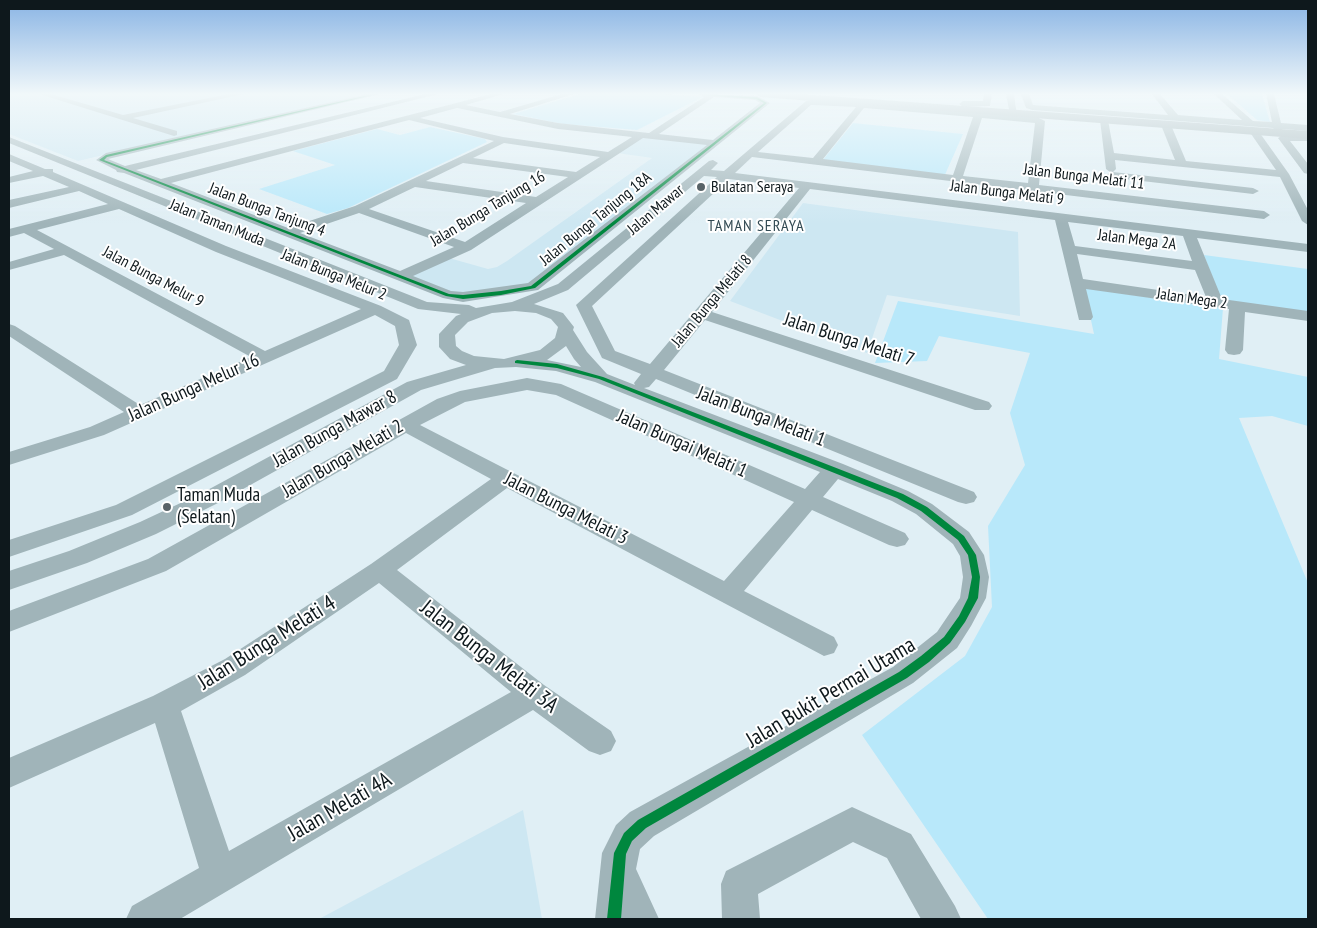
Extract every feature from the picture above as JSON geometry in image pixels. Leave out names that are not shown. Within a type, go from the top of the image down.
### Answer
[{"type":"street","points":[[96,150],[147,137]]},
{"type":"street","name":"Jalan Bunga Tanjung 4","points":[[191,137],[102,158],[101,160],[448,295],[463,298],[533,287]]},
{"type":"street","points":[[99,176],[257,137]]},
{"type":"street","points":[[160,183],[334,137]]},
{"type":"street","points":[[491,137],[610,155]]},
{"type":"street","name":"Jalan Bunga Tanjung 16","points":[[401,276],[466,247],[637,137]]},
{"type":"street","points":[[666,137],[738,142]]},
{"type":"street","name":"Jalan Bunga Tanjung 18A","points":[[533,287],[724,137]]},
{"type":"street","points":[[728,175],[769,137]]},
{"type":"street","points":[[815,162],[835,137]]},
{"type":"street","points":[[939,202],[953,178],[969,137]]},
{"type":"street","points":[[1033,188],[1038,137]]},
{"type":"street","points":[[1106,137],[1116,197]]},
{"type":"street","points":[[1175,137],[1182,163]]},
{"type":"street","points":[[1259,137],[1284,174],[1308,221]]},
{"type":"street","points":[[1282,137],[1305,160],[1308,171]]},
{"type":"street","name":"Jalan Taman Muda","points":[[9,140],[57,159],[75,160],[99,176],[424,306],[455,310],[489,309]]},
{"type":"street","points":[[290,232],[359,209],[503,140]]},
{"type":"street","name":"Jalan Mawar","points":[[516,306],[563,287],[724,154]]},
{"type":"street","name":"Jalan Bunga Melati 11","points":[[751,154],[1264,215]]},
{"type":"street","name":"Jalan Bunga Melur 2","points":[[9,156],[221,249],[375,309],[403,323],[408,345],[391,375],[156,495],[87,524],[9,549]]},
{"type":"street","points":[[1110,156],[1284,174]]},
{"type":"street","points":[[9,180],[46,172],[75,160]]},
{"type":"street","points":[[462,160],[578,176]]},
{"type":"street","name":"Jalan Bunga Melati 9","points":[[702,172],[1308,248]]},
{"type":"street","name":"Jalan Bunga Melati 1","points":[[728,175],[584,305],[608,354],[643,383],[966,497]]},
{"type":"street","points":[[1112,175],[1252,191]]},
{"type":"street","points":[[414,183],[537,201]]},
{"type":"street","name":"Jalan Bunga Melati 8","points":[[643,383],[807,185]]},
{"type":"street","points":[[9,204],[79,188]]},
{"type":"street","points":[[9,233],[120,205]]},
{"type":"street","points":[[359,209],[466,247]]},
{"type":"street","points":[[1061,217],[1085,317]]},
{"type":"street","name":"Jalan Bunga Melur 9","points":[[26,229],[264,357]]},
{"type":"street","points":[[1188,233],[1216,303]]},
{"type":"street","name":"Jalan Mega 2A","points":[[1069,249],[1201,266]]},
{"type":"street","points":[[9,266],[66,250]]},
{"type":"street","name":"Jalan Mega 2","points":[[1077,282],[1308,316]]},
{"type":"street","points":[[563,287],[565,327],[564,340],[546,354],[517,362],[491,364],[471,361],[456,355],[447,340],[462,319],[489,309],[516,306],[539,309],[557,316],[565,327]]},
{"type":"street","name":"Jalan Taman Muda","points":[[424,306],[447,340]]},
{"type":"street","points":[[1234,350],[1237,306]]},
{"type":"street","name":"Jalan Bunga Melur 16","points":[[9,459],[84,436],[375,309]]},
{"type":"street","name":"Jalan Bunga Melati 7","points":[[702,314],[982,406]]},
{"type":"street","name":"Jalan Bukit Permai Utama","points":[[565,327],[580,356],[601,378]]},
{"type":"street","points":[[9,329],[139,413]]},
{"type":"street","name":"Jalan Bunga Mawar 8","points":[[414,386],[438,362],[447,340]]},
{"type":"street","name":"Jalan Bukit Permai Utama","points":[[517,362],[557,366],[601,378],[643,383],[924,509],[961,538],[972,555],[976,577],[973,598],[962,619],[947,640],[903,675],[642,824],[628,837],[620,853],[614,919]]},
{"type":"street","name":"Jalan Bunga Mawar 8","points":[[9,581],[78,557],[148,528],[210,498],[414,386],[491,364]]},
{"type":"street","name":"Jalan Bungai Melati 1","points":[[460,397],[527,384],[552,388],[897,539]]},
{"type":"street","name":"Jalan Bunga Melati 2","points":[[9,622],[158,566],[404,424],[444,403],[460,397]]},
{"type":"street","name":"Jalan Bunga Melati 3","points":[[404,424],[824,645]]},
{"type":"street","points":[[728,593],[834,470]]},
{"type":"street","name":"Jalan Bunga Melati 4","points":[[9,772],[164,705],[235,667],[380,570],[506,478]]},
{"type":"street","name":"Jalan Bunga Melati 3A","points":[[380,570],[534,694],[600,741]]},
{"type":"street","name":"Jalan Melati 4A","points":[[145,919],[534,694]]},
{"type":"street","points":[[164,705],[220,877]]},
{"type":"street","points":[[741,919],[739,884],[852,824],[898,846],[942,919]]},
{"type":"street","points":[[619,872],[640,919]]},
{"type":"shaded area","points":[[17,137],[180,137],[78,161]]},
{"type":"shaded area","points":[[345,137],[477,137],[485,139],[487,142],[348,208],[327,214],[259,189],[335,165],[293,151]]},
{"type":"shaded area","points":[[640,137],[711,144],[531,285],[460,295],[408,276],[449,258],[488,269],[497,267],[652,158],[617,153]]},
{"type":"shaded area","points":[[841,137],[962,137],[944,177],[822,161]]},
{"type":"shaded area","points":[[803,203],[1018,232],[1020,316],[887,295],[867,353],[730,301]]},
{"type":"shaded area","points":[[1204,255],[1308,269],[1308,313],[1221,300]]},
{"type":"shaded area","points":[[1084,288],[1223,308],[1219,359],[1308,377],[1308,426],[1272,416],[1239,418],[1308,583],[1308,919],[988,919],[862,735],[965,656],[992,607],[988,526],[1025,465],[1010,413],[1030,353],[939,336],[927,361],[875,363],[898,301],[1094,334]]},
{"type":"shaded area","points":[[523,810],[542,919],[319,919]]},
{"type":"cycle path","points":[[187,137],[106,156],[101,160],[448,295],[463,297],[533,287],[723,137]]},
{"type":"cycle path","points":[[517,362],[557,366],[601,378],[900,496],[924,509],[961,538],[972,555],[976,577],[973,598],[962,619],[947,640],[925,659],[903,675],[642,824],[628,837],[620,853],[614,919]]},
{"type":"place","name":"Bulatan Seraya","points":[[701,187]]},
{"type":"place","name":"Taman Muda (Selatan)","points":[[167,507]]},
{"type":"district","name":"TAMAN SERAYA","points":[[756,226]]}]
